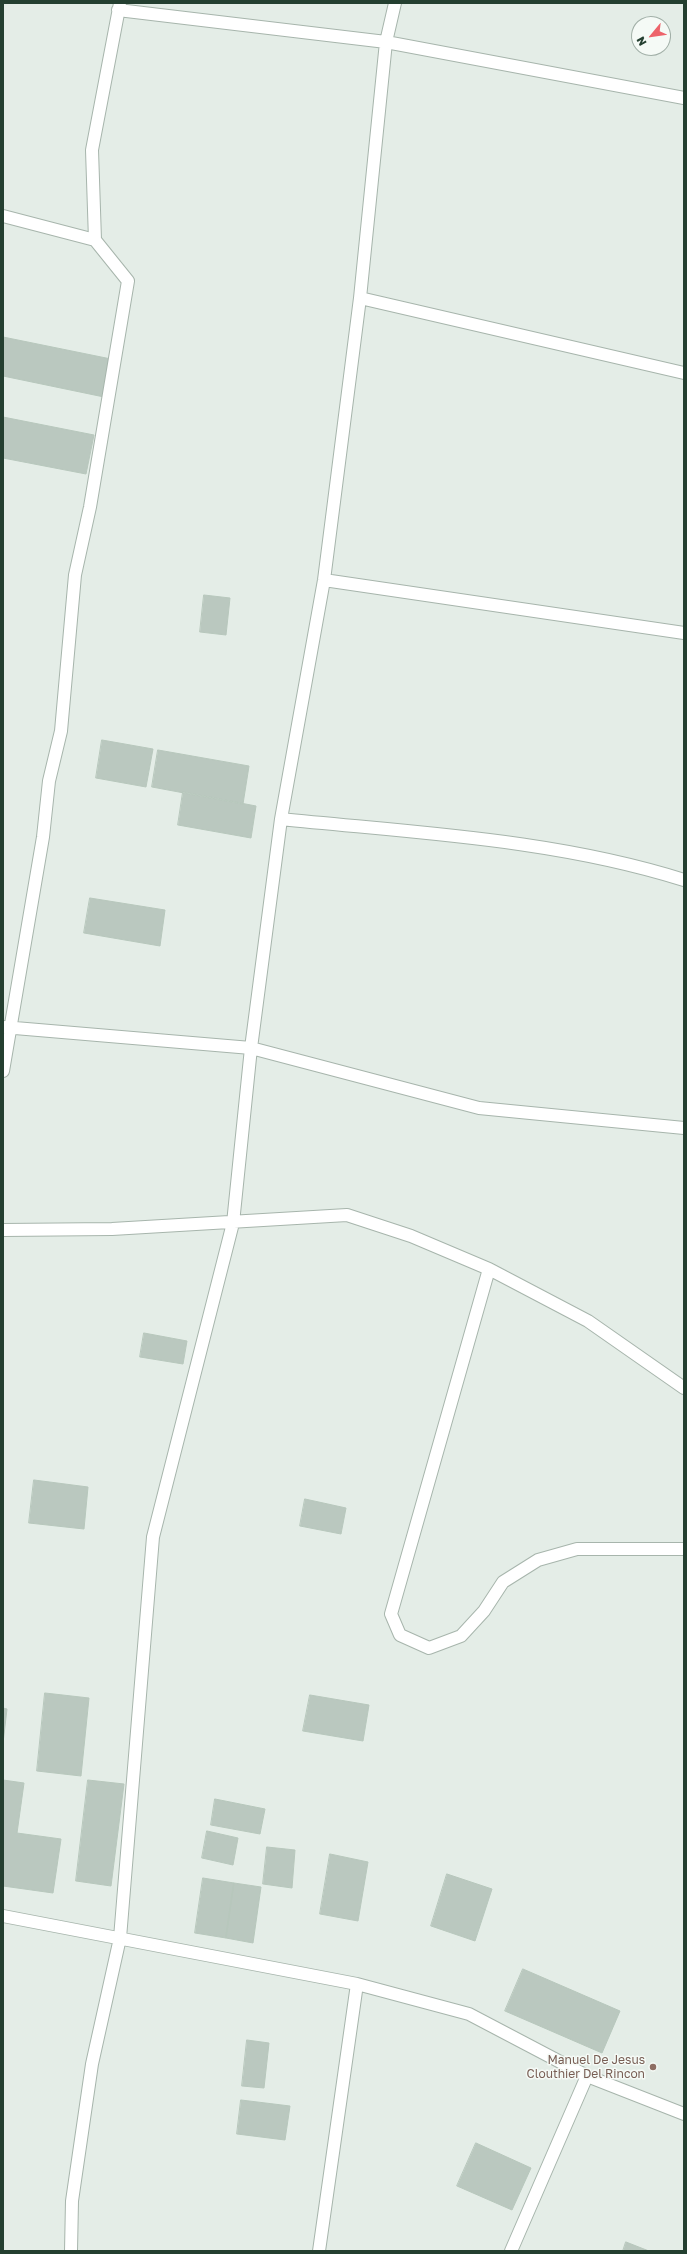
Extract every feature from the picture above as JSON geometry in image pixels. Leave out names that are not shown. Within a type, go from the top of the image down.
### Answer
[{"type":"street","points":[[71,2251],[72,2201],[92,2064],[120,1938],[153,1537],[233,1223],[251,1048],[281,819],[324,580],[360,298],[386,42],[395,3]]},
{"type":"street","points":[[95,240],[92,150],[119,6],[386,42],[684,98]]},
{"type":"street","points":[[3,216],[95,240],[128,281],[90,507],[74,575],[61,731],[49,781],[43,837],[6,1027],[3,1071]]},
{"type":"street","points":[[360,298],[684,372]]},
{"type":"street","points":[[324,580],[684,633]]},
{"type":"street","points":[[281,819],[550,847],[648,869],[684,880]]},
{"type":"street","points":[[6,1027],[251,1048],[479,1108],[684,1128]]},
{"type":"street","points":[[3,1230],[112,1229],[233,1223],[347,1215],[411,1236],[489,1269],[588,1321],[684,1388]]},
{"type":"street","points":[[489,1269],[391,1614],[400,1635],[429,1648],[461,1636],[484,1611],[503,1582],[538,1560],[576,1548],[684,1549]]},
{"type":"street","points":[[3,1916],[357,1984],[469,2014],[587,2076],[684,2114]]},
{"type":"street","points":[[319,2251],[357,1984]]},
{"type":"street","points":[[511,2251],[587,2076]]},
{"type":"building","points":[[3,337],[111,359],[104,397],[3,376]]},
{"type":"building","points":[[3,417],[94,435],[86,474],[3,458]]},
{"type":"building","points":[[204,595],[230,598],[226,635],[200,632]]},
{"type":"building","points":[[102,740],[153,749],[146,787],[96,778]]},
{"type":"building","points":[[158,750],[249,766],[243,804],[152,787]]},
{"type":"building","points":[[183,792],[256,806],[251,838],[178,825]]},
{"type":"building","points":[[90,898],[165,910],[160,946],[84,933]]},
{"type":"building","points":[[144,1333],[187,1341],[183,1364],[140,1357]]},
{"type":"building","points":[[34,1480],[88,1487],[84,1529],[29,1523]]},
{"type":"building","points":[[305,1499],[346,1508],[341,1534],[300,1526]]},
{"type":"building","points":[[45,1693],[89,1698],[81,1776],[37,1771]]},
{"type":"building","points":[[310,1695],[369,1705],[363,1741],[303,1731]]},
{"type":"building","points":[[3,1708],[7,1709],[3,1743]]},
{"type":"building","points":[[3,1780],[24,1783],[17,1833],[61,1839],[53,1893],[3,1886]]},
{"type":"building","points":[[88,1780],[124,1784],[111,1886],[76,1881]]},
{"type":"building","points":[[215,1799],[265,1809],[260,1834],[211,1825]]},
{"type":"building","points":[[207,1831],[238,1838],[233,1865],[202,1858]]},
{"type":"building","points":[[267,1847],[295,1850],[292,1888],[263,1884]]},
{"type":"building","points":[[330,1854],[368,1862],[358,1921],[320,1914]]},
{"type":"building","points":[[447,1874],[492,1889],[475,1941],[431,1926]]},
{"type":"building","points":[[203,1878],[234,1883],[226,1938],[195,1933]]},
{"type":"building","points":[[234,1883],[261,1887],[253,1943],[226,1938]]},
{"type":"building","points":[[523,1969],[620,2011],[602,2053],[505,2011]]},
{"type":"building","points":[[247,2040],[269,2043],[264,2088],[242,2086]]},
{"type":"building","points":[[241,2100],[290,2106],[285,2140],[237,2134]]},
{"type":"building","points":[[476,2143],[531,2168],[512,2210],[457,2186]]},
{"type":"building","points":[[626,2242],[649,2251],[623,2251]]},
{"type":"place","name":"Manuel De Jesus Clouthier Del Rincon","points":[[653,2067]]}]
